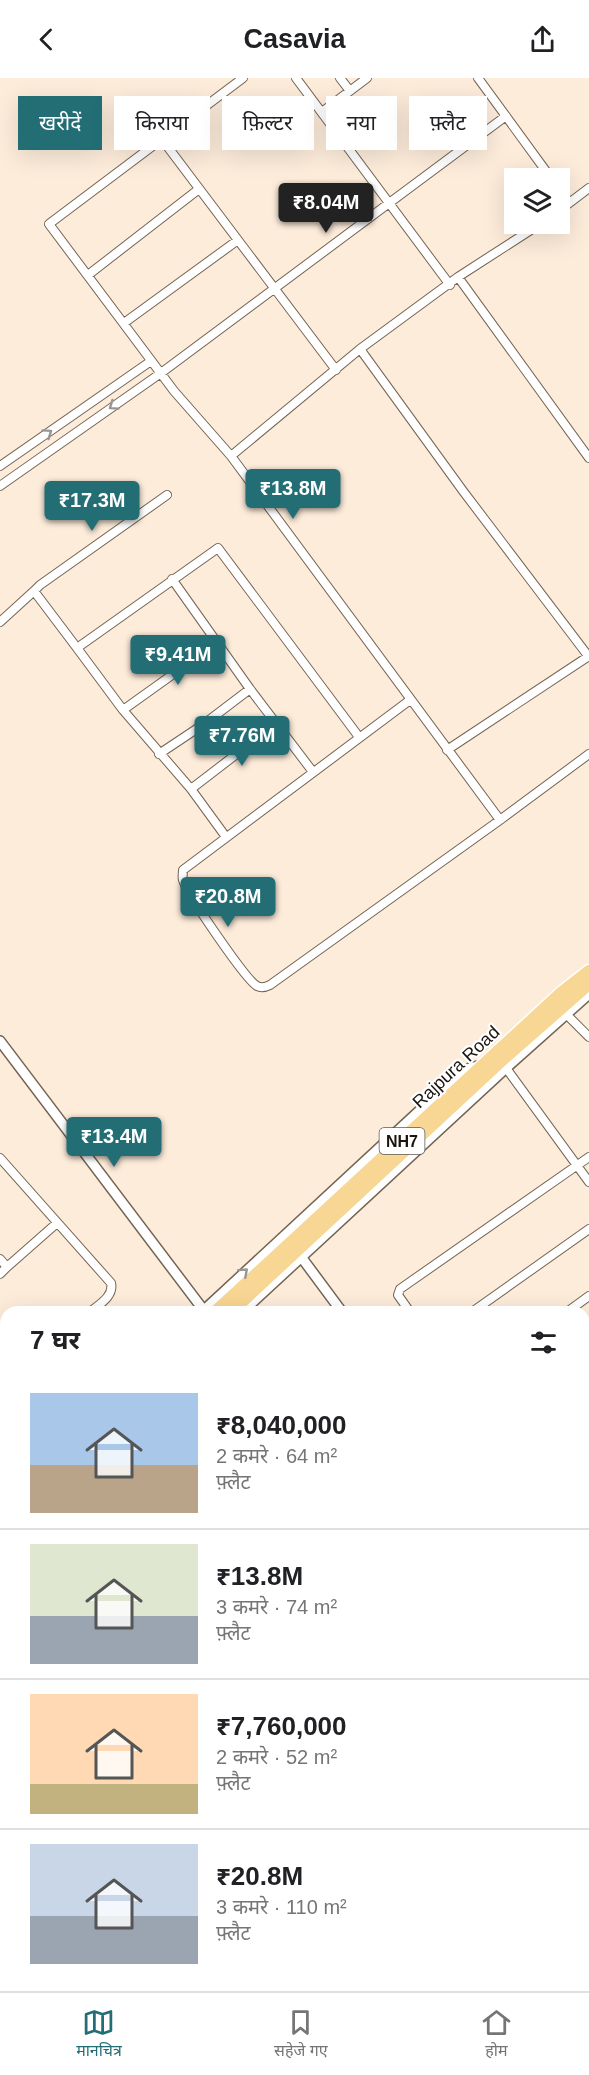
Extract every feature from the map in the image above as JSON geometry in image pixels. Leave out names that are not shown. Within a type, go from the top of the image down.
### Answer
[{"type":"highway","name":"Rajpura Road","points":[[215,1306],[297,1251],[484,1065],[561,993],[589,971]]},
{"type":"highway","name":"Rajpura Road","points":[[237,1306],[491,1071],[589,984]]},
{"type":"street","points":[[210,102],[243,78]]},
{"type":"street","points":[[296,78],[450,285]]},
{"type":"street","points":[[340,78],[350,91]]},
{"type":"street","points":[[322,112],[367,78]]},
{"type":"street","points":[[478,78],[544,168]]},
{"type":"street","points":[[0,486],[161,373],[506,116]]},
{"type":"street","points":[[145,150],[49,224],[174,392],[231,456],[500,820]]},
{"type":"street","points":[[170,150],[336,370]]},
{"type":"street","points":[[570,202],[589,188]]},
{"type":"street","points":[[88,276],[199,189]]},
{"type":"street","points":[[231,456],[360,349],[458,277],[525,234]]},
{"type":"street","points":[[124,323],[238,240]]},
{"type":"street","points":[[458,277],[589,458]]},
{"type":"street","points":[[360,349],[462,491],[589,657],[447,750]]},
{"type":"street","points":[[0,466],[152,361]]},
{"type":"street","points":[[0,622],[34,591],[167,495]]},
{"type":"street","points":[[77,648],[218,548],[359,737]]},
{"type":"street","points":[[172,579],[250,689],[313,772]]},
{"type":"street","points":[[34,591],[123,710],[191,789],[226,837]]},
{"type":"street","points":[[123,710],[218,642]]},
{"type":"street","points":[[159,754],[250,689]]},
{"type":"street","points":[[410,700],[183,870],[183,880],[197,906],[255,985],[265,987],[589,754]]},
{"type":"street","points":[[191,789],[277,723]]},
{"type":"street","points":[[247,1306],[297,1251],[589,994]]},
{"type":"street","points":[[566,1014],[589,1037]]},
{"type":"street","points":[[0,1041],[201,1306]]},
{"type":"street","points":[[212,1306],[458,1075],[484,1065]]},
{"type":"street","points":[[506,1068],[589,1182]]},
{"type":"street","points":[[406,1306],[398,1295],[400,1289],[589,1157]]},
{"type":"street","points":[[0,1158],[112,1285],[112,1291],[108,1297],[97,1306]]},
{"type":"street","points":[[0,1274],[57,1223]]},
{"type":"street","points":[[480,1306],[589,1229]]},
{"type":"street","points":[[297,1251],[338,1306]]},
{"type":"street","points":[[0,1259],[7,1267]]},
{"type":"street","points":[[575,1306],[589,1296]]}]
